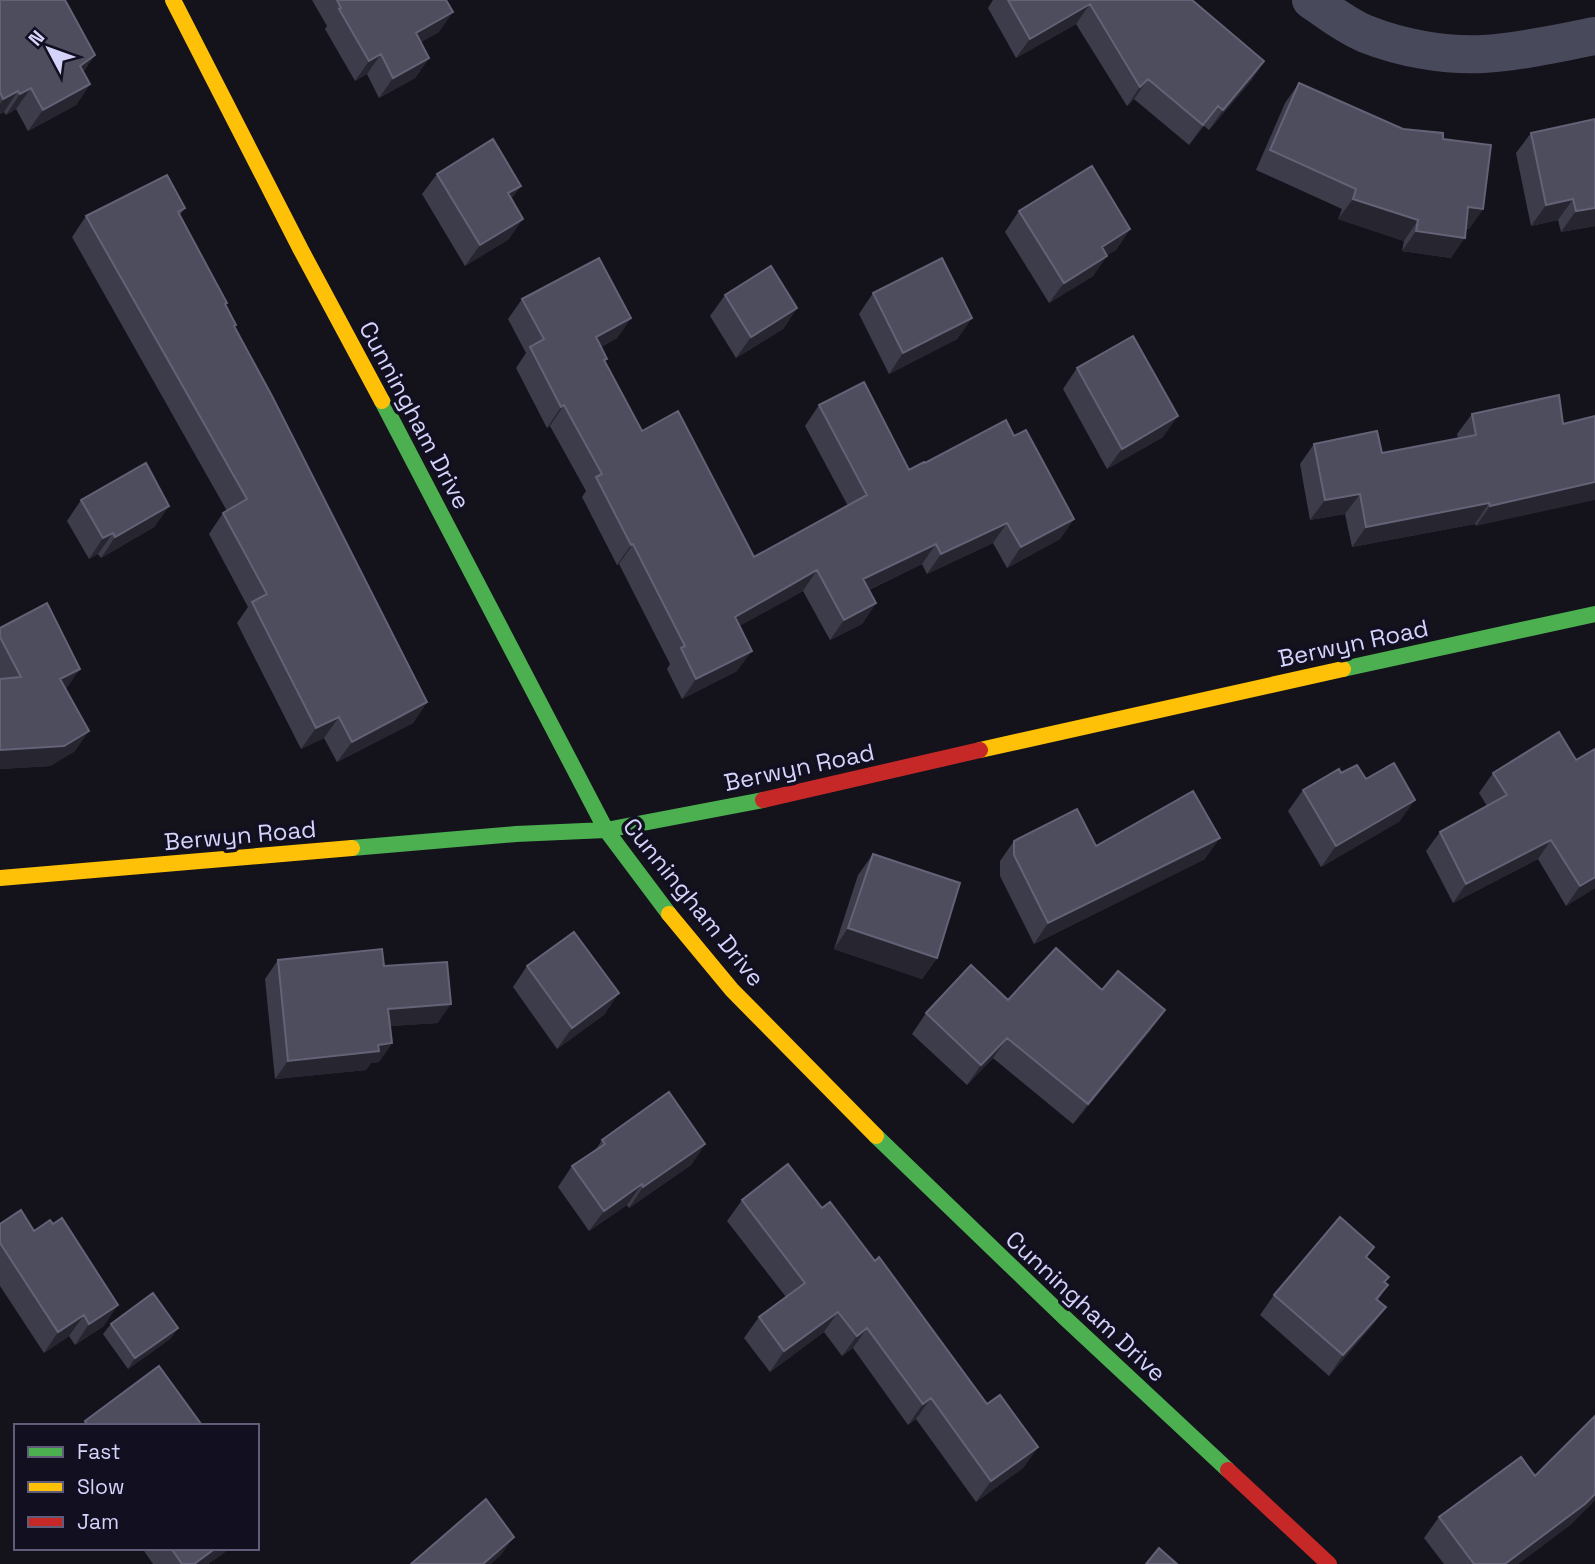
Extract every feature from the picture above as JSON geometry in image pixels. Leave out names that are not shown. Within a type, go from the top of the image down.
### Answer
[{"type":"street","name":"Cunningham Drive","points":[[173,0],[301,250],[606,830],[660,904],[732,990],[843,1104],[1065,1318],[1329,1564]]},
{"type":"street","points":[[1311,0],[1337,19],[1366,34],[1434,51],[1482,54],[1595,36]]},
{"type":"street","name":"Berwyn Road","points":[[0,878],[516,834],[606,830],[783,796],[1116,718],[1595,614]]},
{"type":"building","points":[[0,0],[65,0],[95,55],[80,66],[90,84],[43,110],[31,88],[3,99],[0,92]]},
{"type":"building","points":[[337,0],[446,0],[453,12],[416,33],[429,58],[393,78],[381,54],[369,61],[339,9],[341,8]]},
{"type":"building","points":[[1008,0],[1192,0],[1264,61],[1223,110],[1218,106],[1203,125],[1148,79],[1140,87],[1090,4],[1030,39]]},
{"type":"building","points":[[1299,83],[1403,129],[1443,133],[1443,139],[1491,145],[1483,209],[1468,207],[1465,238],[1416,231],[1418,220],[1353,199],[1356,189],[1270,150]]},
{"type":"building","points":[[1595,119],[1595,208],[1576,211],[1573,199],[1546,205],[1531,133]]},
{"type":"building","points":[[493,139],[521,186],[508,193],[523,219],[480,245],[437,174]]},
{"type":"building","points":[[1092,166],[1130,229],[1102,247],[1107,256],[1064,283],[1019,211]]},
{"type":"building","points":[[167,175],[185,208],[178,212],[227,303],[225,304],[236,325],[234,326],[427,702],[352,742],[339,717],[316,728],[252,602],[267,594],[223,513],[247,499],[86,216]]},
{"type":"building","points":[[599,258],[631,318],[596,337],[607,359],[604,360],[642,431],[678,411],[754,557],[867,495],[819,405],[864,382],[909,470],[1006,420],[1014,436],[1026,430],[1074,519],[1021,547],[1007,523],[941,554],[936,544],[863,579],[876,603],[844,620],[817,570],[735,617],[752,651],[696,679],[681,648],[685,646],[596,477],[602,474],[564,405],[561,407],[530,347],[544,339],[522,299]]},
{"type":"building","points":[[942,258],[972,318],[903,353],[873,293]]},
{"type":"building","points":[[771,266],[797,308],[751,337],[725,295]]},
{"type":"building","points":[[1133,336],[1178,416],[1122,449],[1077,368]]},
{"type":"building","points":[[1559,395],[1563,424],[1595,416],[1595,482],[1490,506],[1489,503],[1366,527],[1360,494],[1325,500],[1314,444],[1377,431],[1382,453],[1476,435],[1472,414]]},
{"type":"building","points":[[146,463],[169,506],[115,537],[113,533],[103,538],[81,500]]},
{"type":"building","points":[[47,603],[80,669],[60,679],[89,731],[64,746],[0,750],[0,679],[21,677],[0,637],[0,628]]},
{"type":"building","points":[[1559,732],[1576,760],[1595,749],[1595,877],[1580,886],[1551,840],[1466,884],[1440,832],[1507,795],[1493,773]]},
{"type":"building","points":[[1394,763],[1415,800],[1336,846],[1303,790],[1339,769],[1341,773],[1357,765],[1366,779]]},
{"type":"building","points":[[1193,791],[1220,838],[1048,923],[1014,855],[1014,841],[1077,809],[1096,846]]},
{"type":"building","points":[[873,854],[960,883],[937,958],[848,928]]},
{"type":"building","points":[[574,932],[619,993],[572,1028],[527,966]]},
{"type":"building","points":[[1056,948],[1102,990],[1118,971],[1165,1010],[1088,1104],[1007,1038],[981,1065],[926,1013],[971,965],[1008,1000]]},
{"type":"building","points":[[382,949],[384,966],[447,962],[451,1004],[388,1009],[392,1043],[378,1045],[379,1051],[288,1061],[278,960]]},
{"type":"building","points":[[669,1092],[705,1144],[604,1211],[572,1166],[605,1144],[602,1140]]},
{"type":"building","points":[[788,1164],[822,1208],[830,1202],[875,1261],[879,1257],[987,1404],[1000,1395],[1038,1447],[991,1481],[931,1398],[923,1404],[867,1328],[857,1336],[838,1312],[784,1351],[759,1317],[805,1283],[742,1200]]},
{"type":"building","points":[[21,1210],[34,1231],[50,1220],[53,1224],[62,1218],[118,1305],[89,1324],[84,1315],[58,1332],[0,1243],[0,1224]]},
{"type":"building","points":[[1340,1217],[1374,1247],[1366,1257],[1389,1277],[1384,1282],[1388,1285],[1376,1299],[1386,1307],[1343,1355],[1274,1295]]},
{"type":"building","points":[[153,1293],[178,1328],[135,1358],[111,1324]]},
{"type":"building","points":[[159,1366],[201,1424],[87,1424],[85,1421]]},
{"type":"building","points":[[1595,1416],[1595,1494],[1505,1564],[1474,1564],[1439,1517],[1521,1457],[1535,1476]]},
{"type":"building","points":[[486,1499],[514,1537],[483,1564],[411,1564]]},
{"type":"building","points":[[1159,1548],[1177,1564],[1146,1564]]},
{"type":"building","points":[[172,1550],[213,1550],[194,1564],[182,1564]]},
{"type":"traffic: fast","points":[[382,401],[606,830],[669,914]]},
{"type":"traffic: fast","points":[[1343,669],[1595,614]]},
{"type":"traffic: fast","points":[[352,848],[516,834],[606,830],[763,800]]},
{"type":"traffic: fast","points":[[876,1136],[1228,1470]]},
{"type":"traffic: slow","points":[[173,0],[382,401]]},
{"type":"traffic: slow","points":[[980,750],[1343,669]]},
{"type":"traffic: slow","points":[[0,878],[352,848]]},
{"type":"traffic: slow","points":[[669,914],[732,990],[876,1136]]},
{"type":"traffic: jam","points":[[763,800],[980,750]]},
{"type":"traffic: jam","points":[[1228,1470],[1329,1564]]}]
